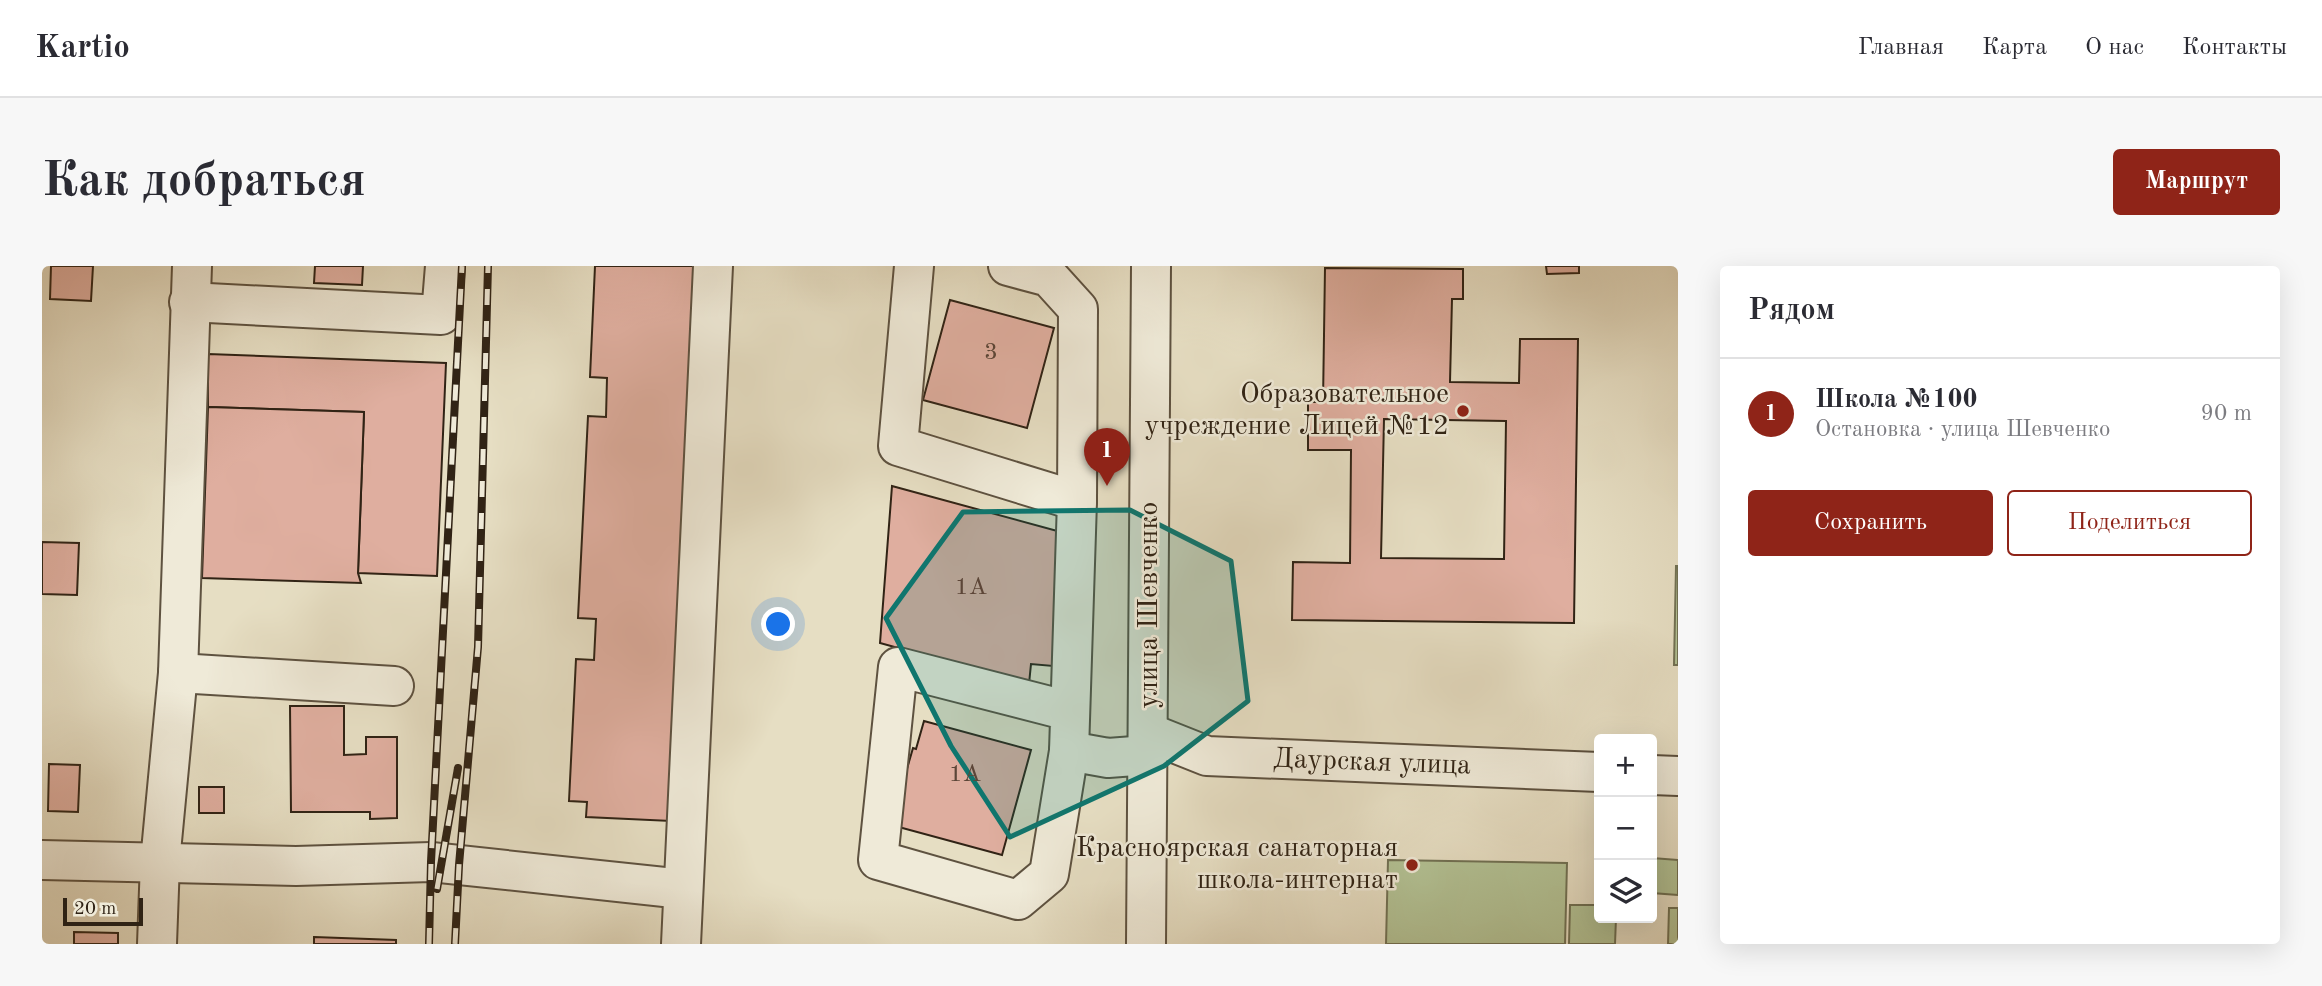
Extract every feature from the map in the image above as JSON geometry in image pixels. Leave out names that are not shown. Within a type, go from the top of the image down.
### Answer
[{"type":"street","points":[[157,944],[160,862],[178,673],[190,284],[441,315],[445,266]]},
{"type":"street","points":[[681,944],[713,266]]},
{"type":"street","points":[[914,266],[898,446],[1077,501]]},
{"type":"street","points":[[1008,266],[1049,277],[1078,309],[1077,501],[1069,751],[1049,874],[1018,900],[878,860],[898,667],[1069,711]]},
{"type":"street","name":"улица Шевченко","points":[[1146,944],[1151,266]]},
{"type":"street","points":[[178,673],[394,686]]},
{"type":"street","points":[[1069,751],[1108,758],[1149,744]]},
{"type":"street","name":"Даурская улица","points":[[1149,744],[1207,756],[1594,772]]},
{"type":"street","points":[[1657,775],[1678,776]]},
{"type":"street","points":[[42,860],[296,866],[431,862],[683,889]]},
{"type":"highlighted area","points":[[1130,510],[1231,561],[1248,701],[1164,766],[1010,837],[951,746],[886,618],[963,512]]},
{"type":"green space","points":[[1676,566],[1678,665],[1674,665]]},
{"type":"green space","points":[[1657,858],[1678,860],[1678,895],[1657,893]]},
{"type":"green space","points":[[1388,860],[1567,863],[1565,944],[1386,944]]},
{"type":"green space","points":[[1570,905],[1594,905],[1594,923],[1616,923],[1615,944],[1569,944]]},
{"type":"green space","points":[[1669,908],[1678,908],[1678,944],[1668,944]]},
{"type":"building","points":[[51,266],[93,266],[91,301],[50,299]]},
{"type":"building","points":[[315,266],[363,266],[362,285],[314,283]]},
{"type":"building","points":[[595,266],[698,266],[671,821],[586,817],[587,802],[569,801],[576,659],[594,660],[596,619],[578,618],[588,416],[606,417],[607,378],[590,377]]},
{"type":"building","points":[[1546,266],[1579,266],[1579,273],[1547,274]]},
{"type":"building","points":[[1325,268],[1463,269],[1463,299],[1452,299],[1450,382],[1519,383],[1520,339],[1578,339],[1574,623],[1292,620],[1293,562],[1350,563],[1351,450],[1308,450],[1308,402],[1323,402]],"holes":[[[1384,419],[1506,421],[1504,559],[1381,558]]]},
{"type":"building","points":[[950,300],[1054,328],[1027,428],[923,400]]},
{"type":"building","points":[[208,354],[446,363],[437,576],[358,573],[364,412],[208,407]]},
{"type":"building","points":[[208,407],[364,412],[358,573],[361,583],[202,578]]},
{"type":"building","points":[[892,486],[1061,532],[1053,666],[1031,664],[1029,684],[880,643]]},
{"type":"building","points":[[42,542],[79,543],[77,595],[42,594]]},
{"type":"building","points":[[290,706],[344,706],[344,755],[366,754],[366,737],[397,737],[397,818],[370,819],[370,812],[291,812]]},
{"type":"building","points":[[924,721],[1031,750],[1002,855],[895,826],[898,800]]},
{"type":"building","points":[[49,764],[80,765],[78,812],[48,811]]},
{"type":"building","points":[[199,787],[224,787],[224,813],[199,813]]},
{"type":"building","points":[[74,932],[118,933],[118,944],[74,944]]},
{"type":"building","points":[[314,937],[396,940],[396,944],[314,944]]},
{"type":"railway","points":[[429,944],[462,266]]},
{"type":"railway","points":[[455,944],[459,865],[478,647],[488,266]]},
{"type":"railway","points":[[437,889],[458,768]]},
{"type":"place","name":"Образовательное учреждение Лицей №12","points":[[1463,411]]},
{"type":"place","name":"Школа №100","points":[[1107,486]]},
{"type":"place","name":"Красноярская санаторная школа-интернат","points":[[1412,865]]}]
